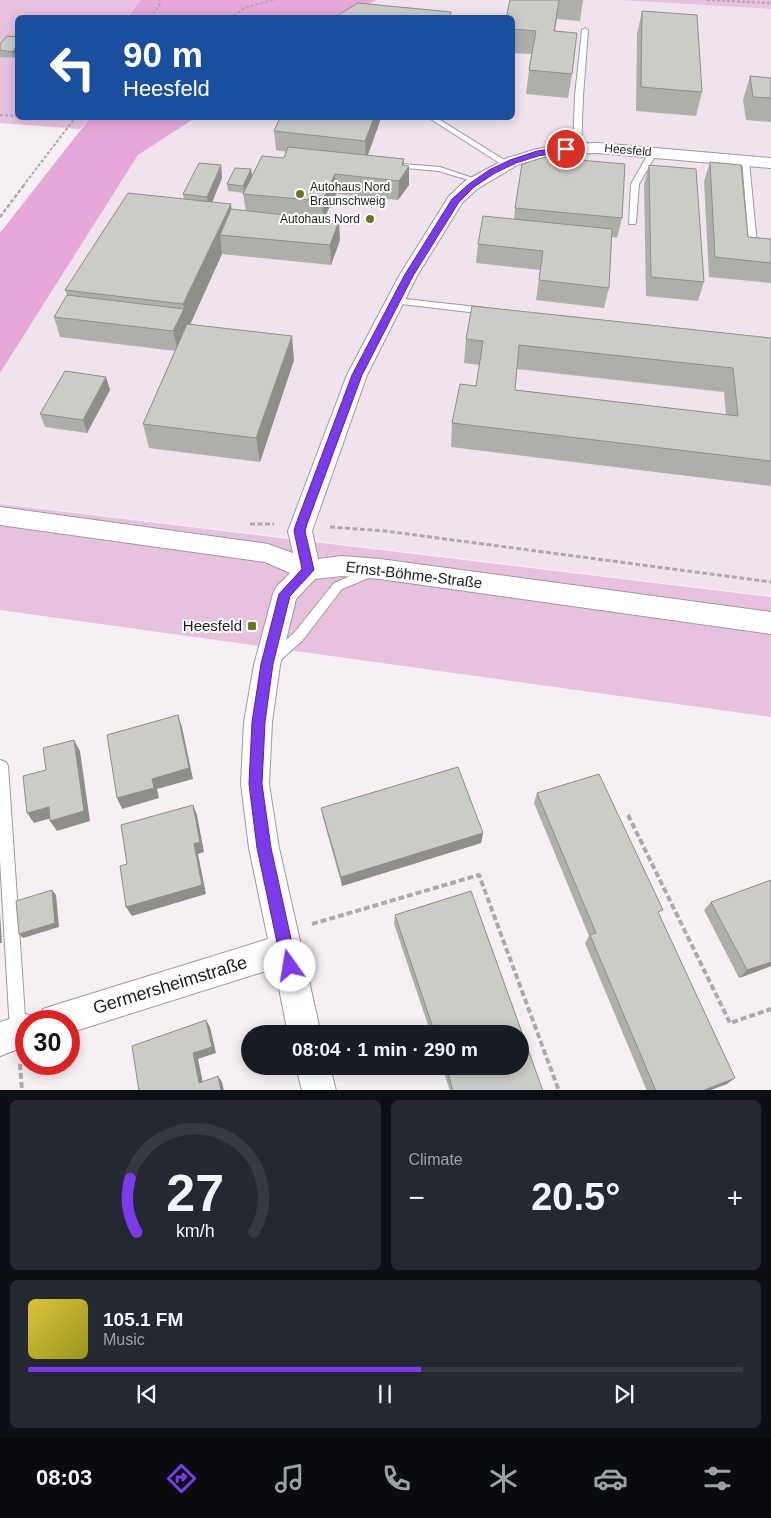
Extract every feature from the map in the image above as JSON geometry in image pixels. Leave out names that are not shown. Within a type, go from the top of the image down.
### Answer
[{"type":"street","name":"Heesfeld","points":[[308,570],[300,531],[357,375],[408,276],[455,200],[478,181],[507,164],[537,154],[578,149],[598,148],[771,163]]},
{"type":"street","name":"Ernst-Böhme-Straße","points":[[0,516],[268,554],[308,570],[342,566],[380,569],[771,623]]},
{"type":"street","points":[[303,1025],[264,848],[256,784],[258,722],[267,664],[285,594],[308,570]]},
{"type":"street","name":"Germersheimstraße","points":[[80,1012],[284,941]]},
{"type":"street","points":[[315,1075],[319,1090]]},
{"type":"lane","points":[[578,149],[579,96],[585,30]]},
{"type":"lane","points":[[436,120],[507,164]]},
{"type":"lane","points":[[632,222],[635,184],[653,153]]},
{"type":"lane","points":[[745,161],[753,245]]},
{"type":"lane","points":[[381,164],[440,169],[478,181]]},
{"type":"lane","points":[[396,301],[495,312]]},
{"type":"lane","points":[[267,664],[298,637],[338,586],[380,569]]},
{"type":"lane","points":[[1,766],[15,1034]]},
{"type":"path","points":[[152,15],[159,6],[160,0]]},
{"type":"path","points":[[234,15],[247,8],[273,0]]},
{"type":"path","points":[[707,0],[771,4]]},
{"type":"path","points":[[0,115],[15,116]]},
{"type":"path","points":[[0,217],[73,120]]},
{"type":"path","points":[[242,524],[302,524],[385,531],[771,582]]},
{"type":"path","points":[[628,815],[730,1023],[771,1009]]},
{"type":"path","points":[[284,941],[479,875],[559,1090]]},
{"type":"shaded area","points":[[0,0],[140,0],[129,15],[15,15],[15,120],[88,120],[80,129],[0,123]]},
{"type":"shaded area","points":[[140,0],[376,0],[352,15],[129,15]]},
{"type":"shaded area","points":[[376,0],[620,0],[771,9],[771,596],[0,503],[0,373],[138,155],[192,120],[515,120],[515,15],[352,15]]},
{"type":"shaded area","points":[[620,0],[771,0],[771,9]]},
{"type":"shaded area","points":[[88,120],[192,120],[138,155],[0,373],[0,233]]},
{"type":"shaded area","points":[[0,504],[771,597],[771,717],[0,610]]},
{"type":"building","points":[[510,0],[559,0],[554,31],[577,33],[572,74],[529,70],[536,31],[515,29],[515,15],[507,15]]},
{"type":"building","points":[[358,3],[451,12],[450,15],[338,15]]},
{"type":"building","points":[[642,11],[697,15],[702,92],[641,87]]},
{"type":"building","points":[[7,36],[15,37],[15,48],[12,52],[0,50],[0,44]]},
{"type":"building","points":[[750,76],[771,78],[771,98],[753,97]]},
{"type":"building","points":[[279,120],[373,120],[365,141],[274,131]]},
{"type":"building","points":[[288,147],[404,159],[402,165],[409,166],[399,181],[335,174],[322,201],[243,194],[262,156],[284,158]]},
{"type":"building","points":[[545,157],[625,164],[622,218],[515,208],[522,164]]},
{"type":"building","points":[[710,162],[741,165],[748,237],[771,239],[771,263],[715,257]]},
{"type":"building","points":[[199,163],[221,165],[207,197],[183,194]]},
{"type":"building","points":[[649,165],[696,169],[704,282],[651,277]]},
{"type":"building","points":[[235,168],[251,169],[243,186],[227,184]]},
{"type":"building","points":[[128,193],[231,204],[183,304],[65,290]]},
{"type":"building","points":[[231,209],[339,221],[330,245],[220,235]]},
{"type":"building","points":[[483,216],[612,229],[609,288],[539,280],[543,251],[478,244]]},
{"type":"building","points":[[67,295],[184,309],[173,331],[54,317]]},
{"type":"building","points":[[472,306],[771,338],[771,461],[452,423],[460,384],[476,386],[483,341],[466,339]],"holes":[[[519,345],[733,368],[738,416],[515,390]]]},
{"type":"building","points":[[187,324],[292,336],[256,438],[143,424]]},
{"type":"building","points":[[65,371],[106,377],[83,420],[40,414]]},
{"type":"building","points":[[178,715],[189,768],[152,779],[154,788],[117,798],[107,735]]},
{"type":"building","points":[[74,740],[84,811],[50,821],[49,807],[27,813],[23,776],[46,770],[43,748]]},
{"type":"building","points":[[458,767],[483,833],[341,877],[321,808]]},
{"type":"building","points":[[599,774],[663,910],[658,912],[735,1078],[705,1090],[656,1090],[590,935],[596,933],[537,793]]},
{"type":"building","points":[[193,805],[200,842],[194,844],[202,885],[126,907],[120,866],[127,864],[121,825]]},
{"type":"building","points":[[771,880],[771,962],[747,970],[711,902]]},
{"type":"building","points":[[52,890],[55,923],[19,934],[16,901]]},
{"type":"building","points":[[471,891],[519,1025],[432,1025],[395,915]]},
{"type":"building","points":[[206,1020],[212,1047],[193,1053],[199,1083],[218,1076],[221,1090],[139,1090],[132,1046]]},
{"type":"building","points":[[529,1052],[543,1090],[453,1090],[449,1075],[529,1075]]},
{"type":"place","name":"Autohaus Nord Braunschweig","points":[[300,194]]},
{"type":"place","name":"Autohaus Nord","points":[[370,219]]},
{"type":"place","name":"Heesfeld","points":[[252,626]]},
{"type":"route","points":[[290,966],[264,848],[256,784],[258,722],[267,664],[285,594],[308,570],[300,531],[302,524],[357,375],[408,276],[455,200],[471,185],[513,161],[537,154],[566,149]]}]
